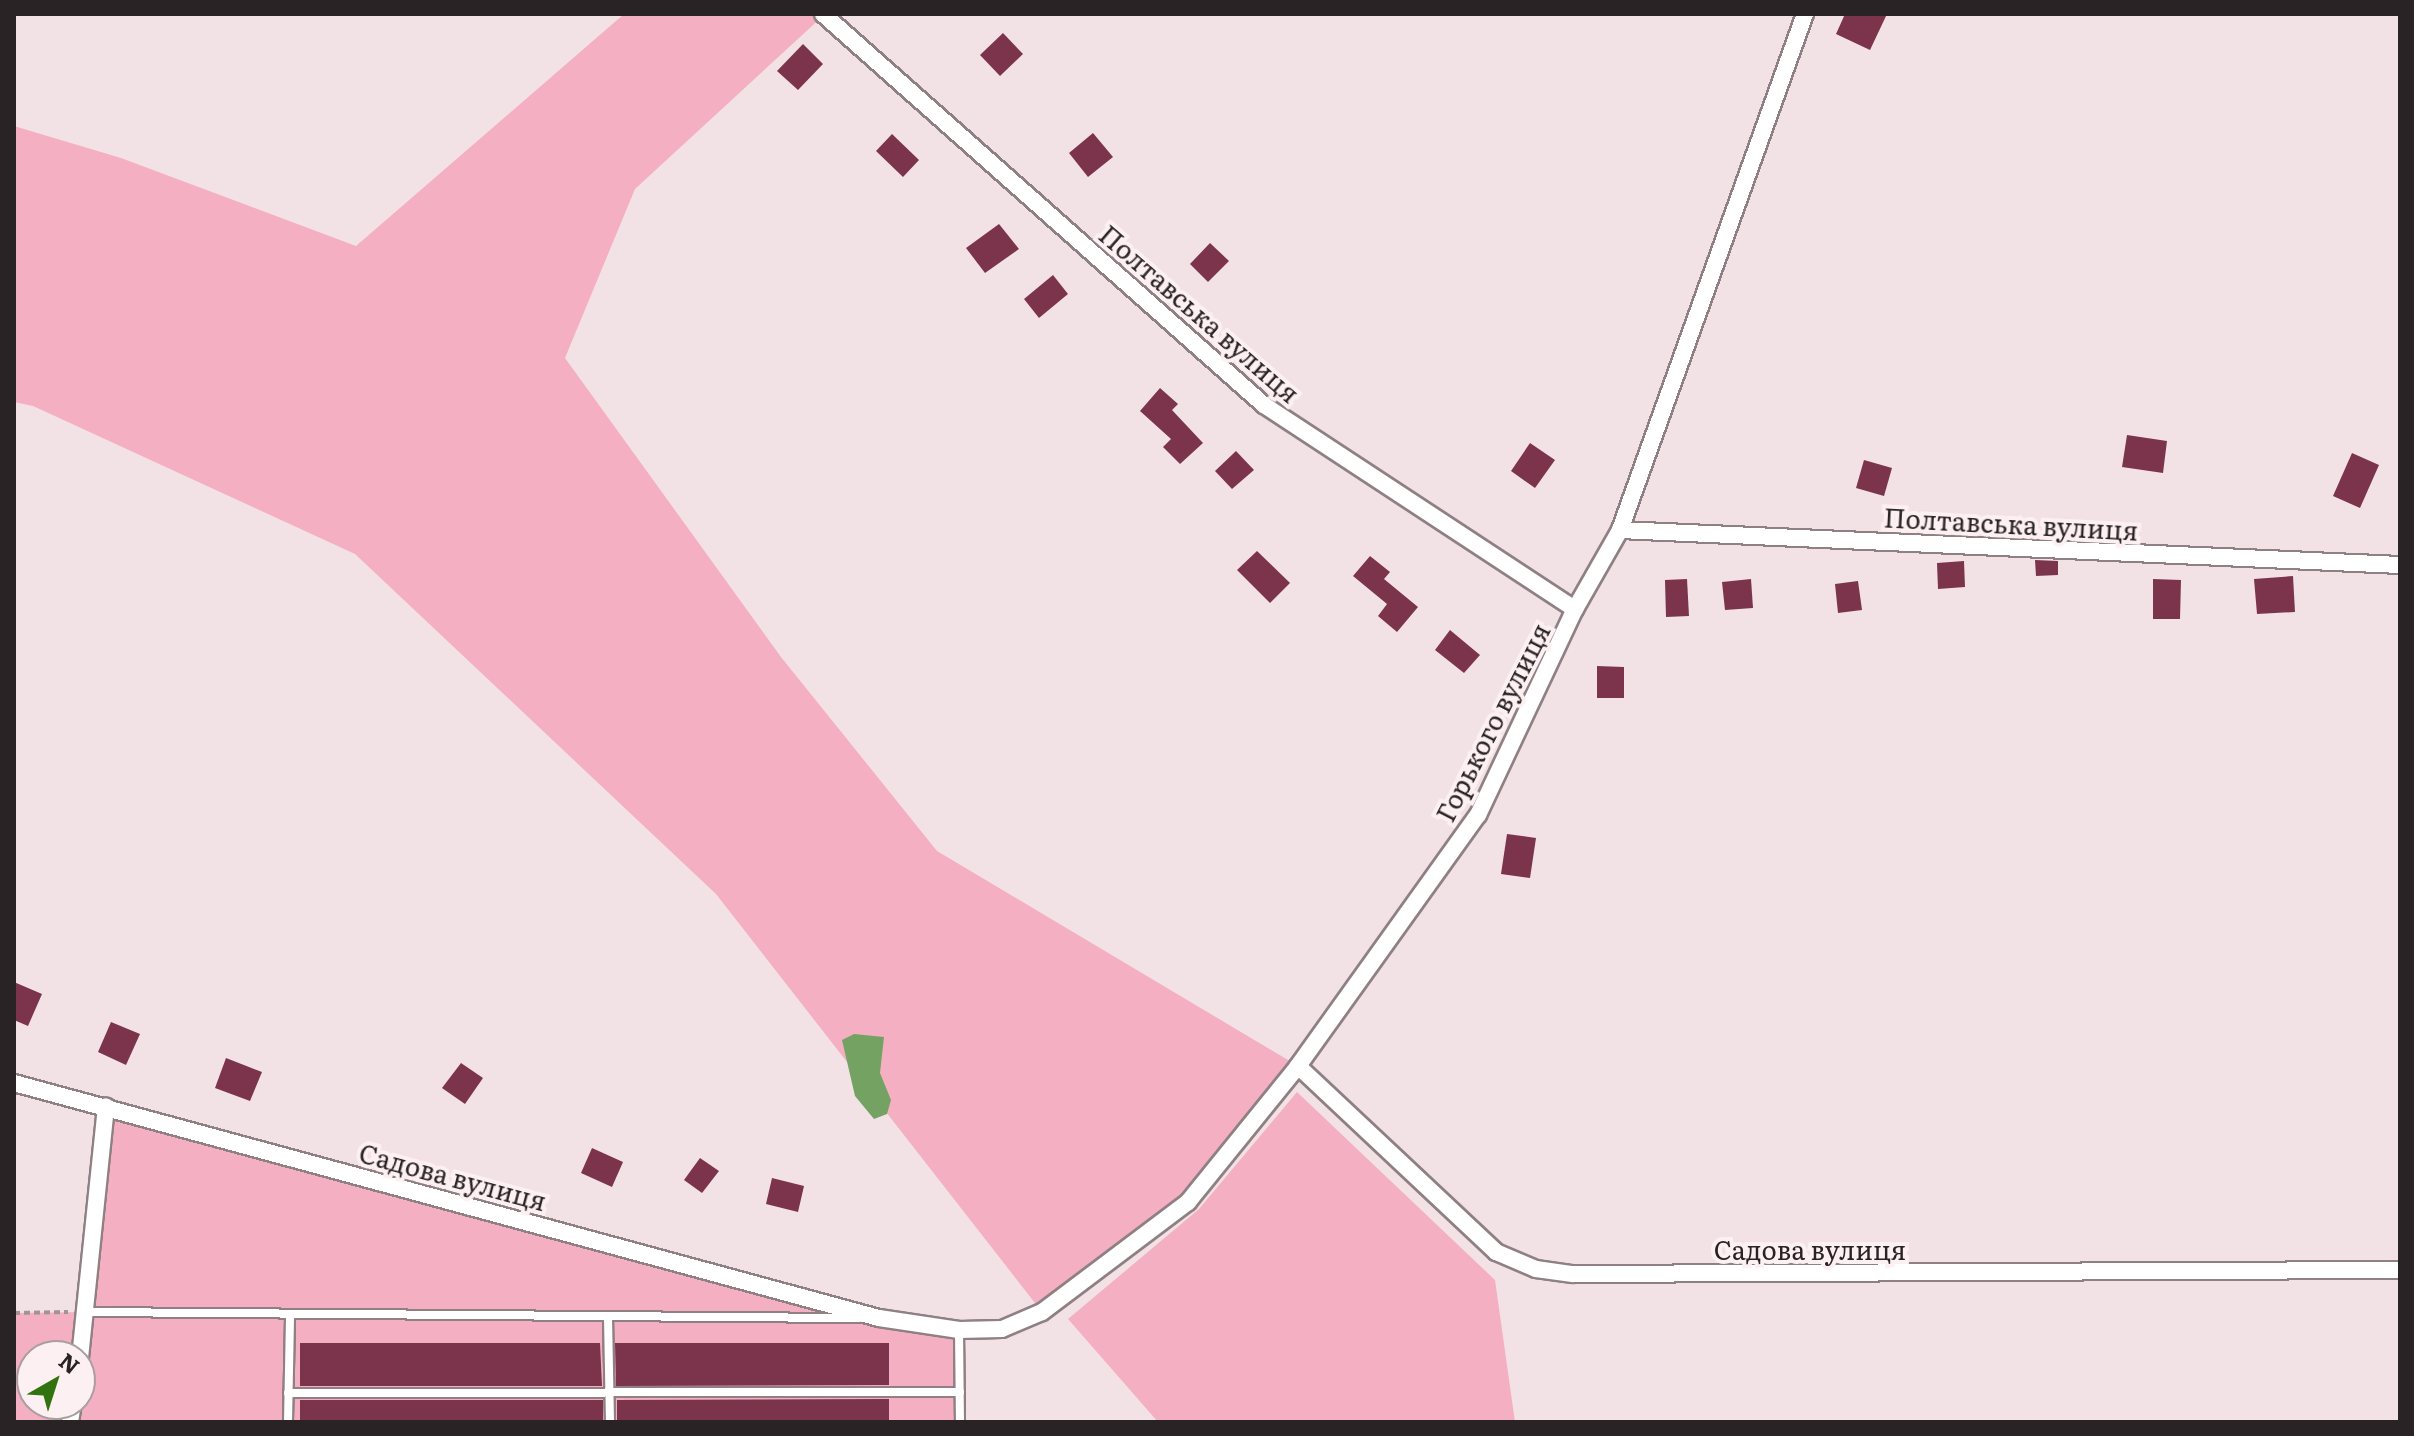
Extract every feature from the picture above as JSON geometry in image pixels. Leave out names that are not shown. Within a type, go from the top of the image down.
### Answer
[{"type":"street","name":"Полтавська вулиця","points":[[823,14],[1264,405],[1575,609]]},
{"type":"street","name":"Горького вулиця","points":[[879,1318],[959,1330],[1002,1329],[1042,1312],[1188,1202],[1298,1066],[1478,815],[1575,609],[1620,530],[1805,14]]},
{"type":"street","name":"Полтавська вулиця","points":[[1620,530],[2400,565]]},
{"type":"street","name":"Садова вулиця","points":[[1298,1066],[1496,1252],[1536,1269],[1573,1274],[2400,1270]]},
{"type":"street","name":"Садова вулиця","points":[[14,1083],[879,1318]]},
{"type":"street","points":[[83,1340],[106,1106]]},
{"type":"lane","points":[[87,1312],[879,1318]]},
{"type":"lane","points":[[288,1422],[290,1315]]},
{"type":"lane","points":[[608,1318],[610,1422]]},
{"type":"lane","points":[[959,1330],[960,1422]]},
{"type":"lane","points":[[288,1393],[960,1392]]},
{"type":"path","points":[[14,1313],[87,1312]]},
{"type":"shaded area","points":[[624,14],[824,15],[635,189],[565,358],[781,657],[937,851],[1298,1066],[1188,1202],[1042,1312],[716,894],[355,554],[33,406],[14,402],[14,126],[121,158],[356,246]]},
{"type":"shaded area","points":[[854,1034],[884,1037],[880,1073],[891,1100],[887,1114],[874,1119],[855,1096],[842,1040]]},
{"type":"shaded area","points":[[1297,1092],[1495,1280],[1515,1422],[1158,1422],[1068,1319],[1199,1209]]},
{"type":"shaded area","points":[[106,1106],[879,1318],[959,1330],[960,1422],[14,1422],[14,1313],[87,1312]]},
{"type":"building","points":[[1845,14],[1887,14],[1870,50],[1836,34]]},
{"type":"building","points":[[1003,33],[1023,54],[1000,76],[980,55]]},
{"type":"building","points":[[803,44],[823,64],[798,90],[777,71]]},
{"type":"building","points":[[1093,133],[1113,157],[1088,177],[1069,153]]},
{"type":"building","points":[[892,134],[919,160],[903,177],[876,151]]},
{"type":"building","points":[[999,224],[1019,249],[985,273],[966,248]]},
{"type":"building","points":[[1210,243],[1229,261],[1208,282],[1190,264]]},
{"type":"building","points":[[1053,275],[1068,294],[1039,318],[1024,299]]},
{"type":"building","points":[[1160,388],[1178,404],[1172,410],[1203,443],[1180,464],[1163,447],[1171,439],[1140,411]]},
{"type":"building","points":[[2127,435],[2167,441],[2163,473],[2122,467]]},
{"type":"building","points":[[1530,443],[1555,460],[1535,488],[1511,471]]},
{"type":"building","points":[[1236,451],[1254,470],[1232,489],[1215,471]]},
{"type":"building","points":[[2352,453],[2379,465],[2360,508],[2333,496]]},
{"type":"building","points":[[1864,460],[1892,468],[1884,496],[1856,488]]},
{"type":"building","points":[[1257,551],[1290,583],[1270,603],[1237,570]]},
{"type":"building","points":[[1370,556],[1390,572],[1384,579],[1418,607],[1397,632],[1378,616],[1387,604],[1353,576]]},
{"type":"building","points":[[2035,560],[2058,561],[2058,575],[2036,576]]},
{"type":"building","points":[[1964,561],[1965,587],[1938,589],[1937,563]]},
{"type":"building","points":[[2293,576],[2295,612],[2257,614],[2254,579]]},
{"type":"building","points":[[1687,579],[1689,616],[1666,617],[1665,580]]},
{"type":"building","points":[[1751,579],[1753,608],[1725,610],[1722,582]]},
{"type":"building","points":[[2153,579],[2181,580],[2180,619],[2153,619]]},
{"type":"building","points":[[1858,581],[1862,610],[1838,613],[1835,584]]},
{"type":"building","points":[[1450,630],[1480,655],[1464,673],[1435,650]]},
{"type":"building","points":[[1597,666],[1624,667],[1624,698],[1597,698]]},
{"type":"building","points":[[1507,834],[1536,838],[1530,878],[1501,874]]},
{"type":"building","points":[[14,982],[42,994],[28,1026],[14,1020]]},
{"type":"building","points":[[111,1022],[140,1034],[126,1065],[98,1052]]},
{"type":"building","points":[[226,1058],[262,1072],[250,1101],[215,1088]]},
{"type":"building","points":[[461,1063],[483,1078],[465,1104],[442,1088]]},
{"type":"building","points":[[592,1148],[623,1162],[612,1187],[581,1173]]},
{"type":"building","points":[[700,1158],[719,1171],[702,1193],[684,1180]]},
{"type":"building","points":[[772,1178],[804,1186],[798,1212],[766,1204]]},
{"type":"building","points":[[300,1343],[600,1343],[602,1386],[300,1386]]},
{"type":"building","points":[[615,1343],[889,1343],[889,1385],[616,1386]]},
{"type":"building","points":[[889,1399],[889,1422],[617,1422],[617,1400]]},
{"type":"building","points":[[300,1400],[603,1400],[603,1422],[300,1422]]}]
